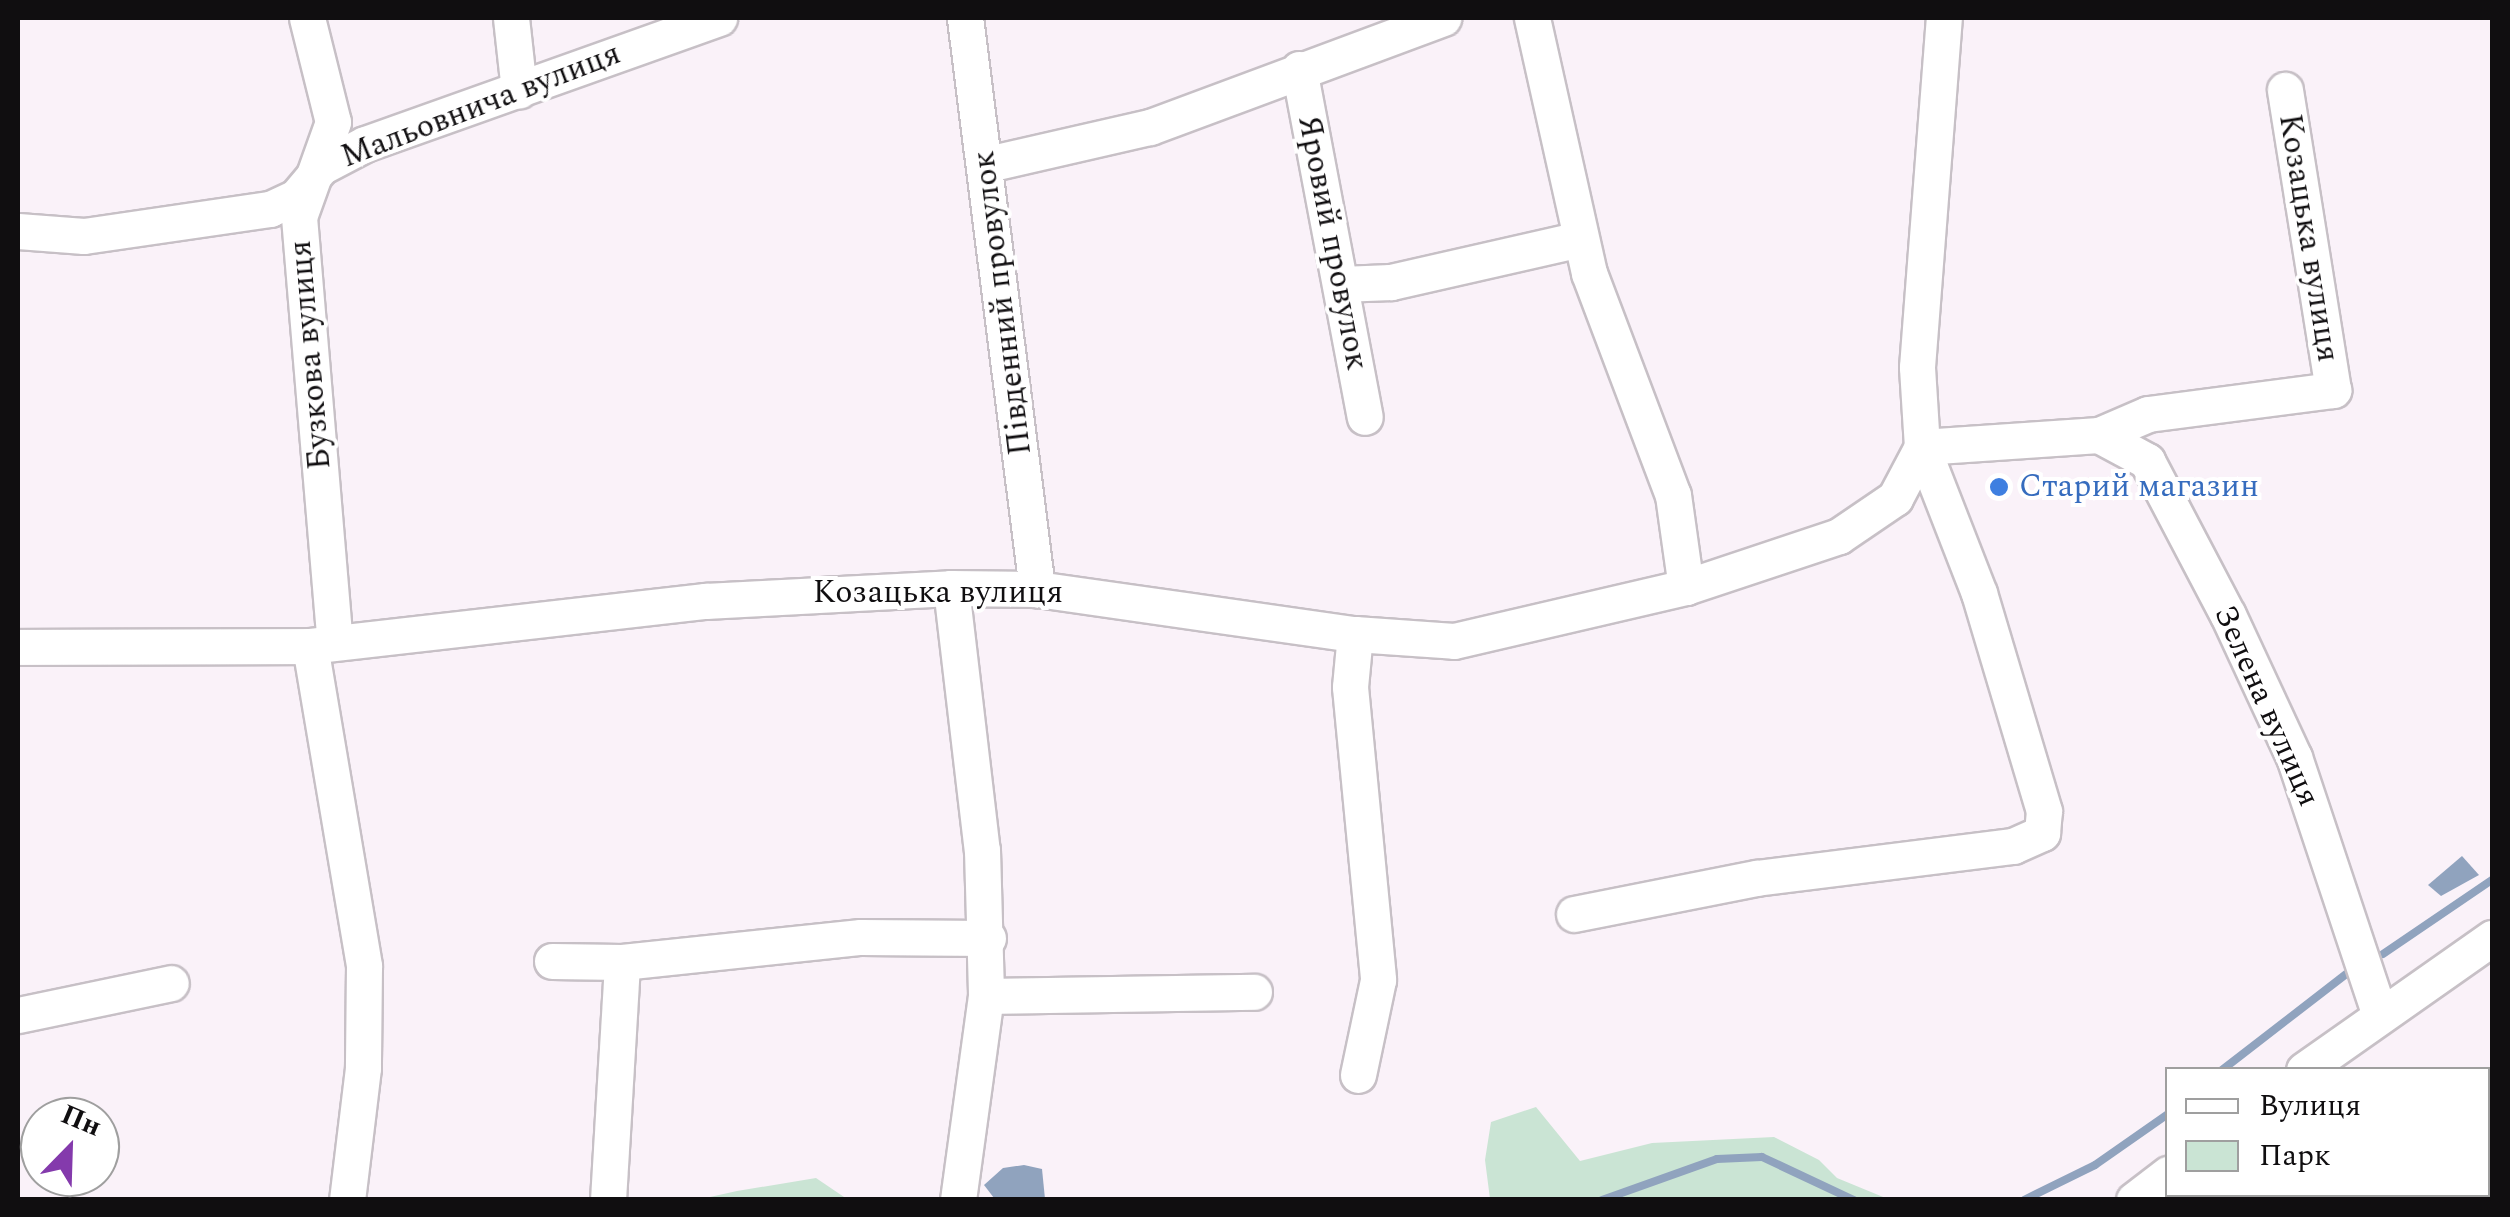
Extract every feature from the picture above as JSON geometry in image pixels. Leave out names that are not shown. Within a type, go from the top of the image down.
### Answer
[{"type":"street","name":"Бузкова вулиця","points":[[307,18],[334,122],[321,167],[299,217],[323,644],[364,966],[363,1068],[347,1200]]},
{"type":"street","points":[[510,18],[519,91]]},
{"type":"street","name":"Мальовнича вулиця","points":[[18,231],[84,236],[270,209],[296,197],[321,167],[365,144],[719,18]]},
{"type":"street","name":"Південний провулок","points":[[965,18],[988,164],[1038,588]]},
{"type":"street","points":[[988,164],[1150,127],[1299,68],[1443,18]]},
{"type":"street","points":[[1532,18],[1580,239],[1673,495],[1686,587]]},
{"type":"street","points":[[1574,914],[1756,878],[2013,846],[2042,833],[2044,810],[1979,593],[1922,447],[1917,367],[1944,18]]},
{"type":"street","name":"Яровий провулок","points":[[1299,68],[1365,417]]},
{"type":"street","name":"Козацька вулиця","points":[[18,647],[323,644],[741,598],[951,588],[1038,588],[1355,634],[1454,641],[1686,587],[1839,536],[1895,498],[1922,447],[2099,435],[2148,414],[2333,390],[2284,90]]},
{"type":"street","points":[[1342,284],[1391,282],[1580,239]]},
{"type":"street","name":"Зелена вулиця","points":[[2099,435],[2147,461],[2228,615],[2294,756],[2379,1012]]},
{"type":"street","points":[[951,588],[988,938],[986,996],[958,1200]]},
{"type":"street","points":[[1355,634],[1350,687],[1378,980],[1358,1075]]},
{"type":"street","points":[[552,961],[622,962],[860,937],[988,938]]},
{"type":"street","points":[[2308,1067],[2379,1012],[2492,938]]},
{"type":"street","points":[[608,1200],[622,962]]},
{"type":"street","points":[[18,1015],[171,984]]},
{"type":"street","points":[[986,996],[1254,992]]},
{"type":"street","points":[[2134,1200],[2165,1176]]},
{"type":"green space","points":[[1536,1107],[1580,1161],[1652,1143],[1774,1137],[1819,1160],[1837,1178],[1888,1199],[1490,1199],[1485,1160],[1491,1122]]},
{"type":"green space","points":[[816,1178],[847,1199],[701,1199],[737,1191]]},
{"type":"water","points":[[2462,856],[2479,875],[2441,896],[2428,885]]},
{"type":"water","points":[[1024,1165],[1042,1169],[1045,1199],[994,1198],[984,1185],[1003,1168]]},
{"type":"waterway","points":[[2383,954],[2492,880]]},
{"type":"waterway","points":[[2226,1067],[2346,974]]},
{"type":"waterway","points":[[2024,1200],[2095,1165],[2165,1116]]},
{"type":"waterway","points":[[1602,1200],[1717,1159],[1762,1157],[1854,1200]]},
{"type":"place","name":"Старий магазин","points":[[1999,487]]}]
